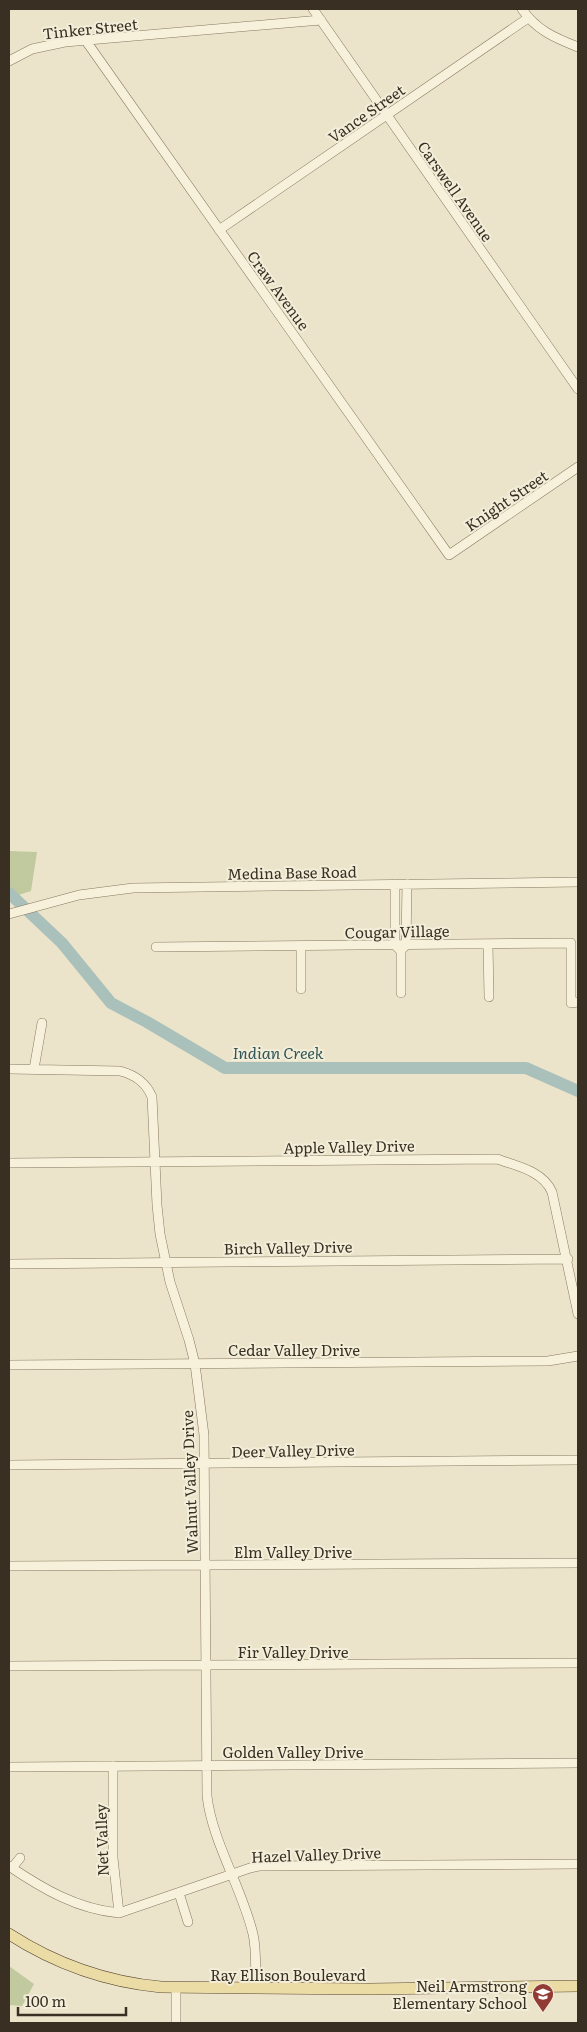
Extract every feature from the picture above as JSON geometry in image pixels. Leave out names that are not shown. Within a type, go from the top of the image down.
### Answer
[{"type":"main road","name":"Ray Ellison Boulevard","points":[[9,1934],[52,1957],[101,1976],[133,1984],[176,1988],[378,1989],[578,1986]]},
{"type":"street","points":[[522,9],[528,18],[541,30],[578,47]]},
{"type":"street","name":"Carswell Avenue","points":[[316,10],[386,116],[578,389]]},
{"type":"street","name":"Vance Street","points":[[219,230],[528,18]]},
{"type":"street","name":"Tinker Street","points":[[11,60],[32,49],[65,42],[321,20]]},
{"type":"street","name":"Craw Avenue","points":[[86,41],[449,555]]},
{"type":"street","name":"Knight Street","points":[[449,555],[578,467]]},
{"type":"street","name":"Medina Base Road","points":[[9,914],[40,904],[79,895],[133,888],[578,882]]},
{"type":"street","points":[[395,884],[401,947],[402,993]]},
{"type":"street","points":[[401,947],[407,884]]},
{"type":"street","name":"Cougar Village","points":[[156,947],[401,947],[571,943],[572,1003],[578,1002]]},
{"type":"street","points":[[488,944],[489,997]]},
{"type":"street","points":[[301,946],[301,989]]},
{"type":"street","points":[[34,1069],[42,1023]]},
{"type":"street","name":"Walnut Valley Drive","points":[[9,1069],[106,1069],[131,1074],[148,1088],[152,1097],[157,1205],[166,1263],[195,1364],[202,1413],[205,1464],[208,1807],[233,1873],[254,1937],[256,1988]]},
{"type":"street","name":"Apple Valley Drive","points":[[9,1163],[497,1160],[535,1174],[549,1184],[568,1259],[578,1314]]},
{"type":"street","name":"Birch Valley Drive","points":[[9,1264],[568,1259]]},
{"type":"street","name":"Cedar Valley Drive","points":[[9,1365],[548,1361],[578,1356]]},
{"type":"street","name":"Deer Valley Drive","points":[[9,1465],[578,1460]]},
{"type":"street","name":"Elm Valley Drive","points":[[9,1566],[578,1562]]},
{"type":"street","name":"Fir Valley Drive","points":[[9,1666],[578,1663]]},
{"type":"street","name":"Golden Valley Drive","points":[[9,1766],[578,1763]]},
{"type":"street","name":"Net Valley","points":[[113,1766],[113,1858],[119,1913]]},
{"type":"street","name":"Hazel Valley Drive","points":[[20,1858],[10,1867],[51,1893],[76,1904],[99,1911],[119,1913],[233,1873],[259,1866],[578,1864]]},
{"type":"street","points":[[179,1893],[188,1922]]},
{"type":"street","points":[[176,1988],[176,2023]]},
{"type":"green space","points":[[9,851],[37,852],[31,891],[9,898]]},
{"type":"green space","points":[[9,1966],[34,1984],[22,2006],[9,2005]]},
{"type":"waterway","name":"Indian Creek","points":[[9,893],[62,943],[111,1003],[225,1068],[526,1068],[578,1091]]},
{"type":"place","name":"Neil Armstrong Elementary School","points":[[543,2013]]}]
